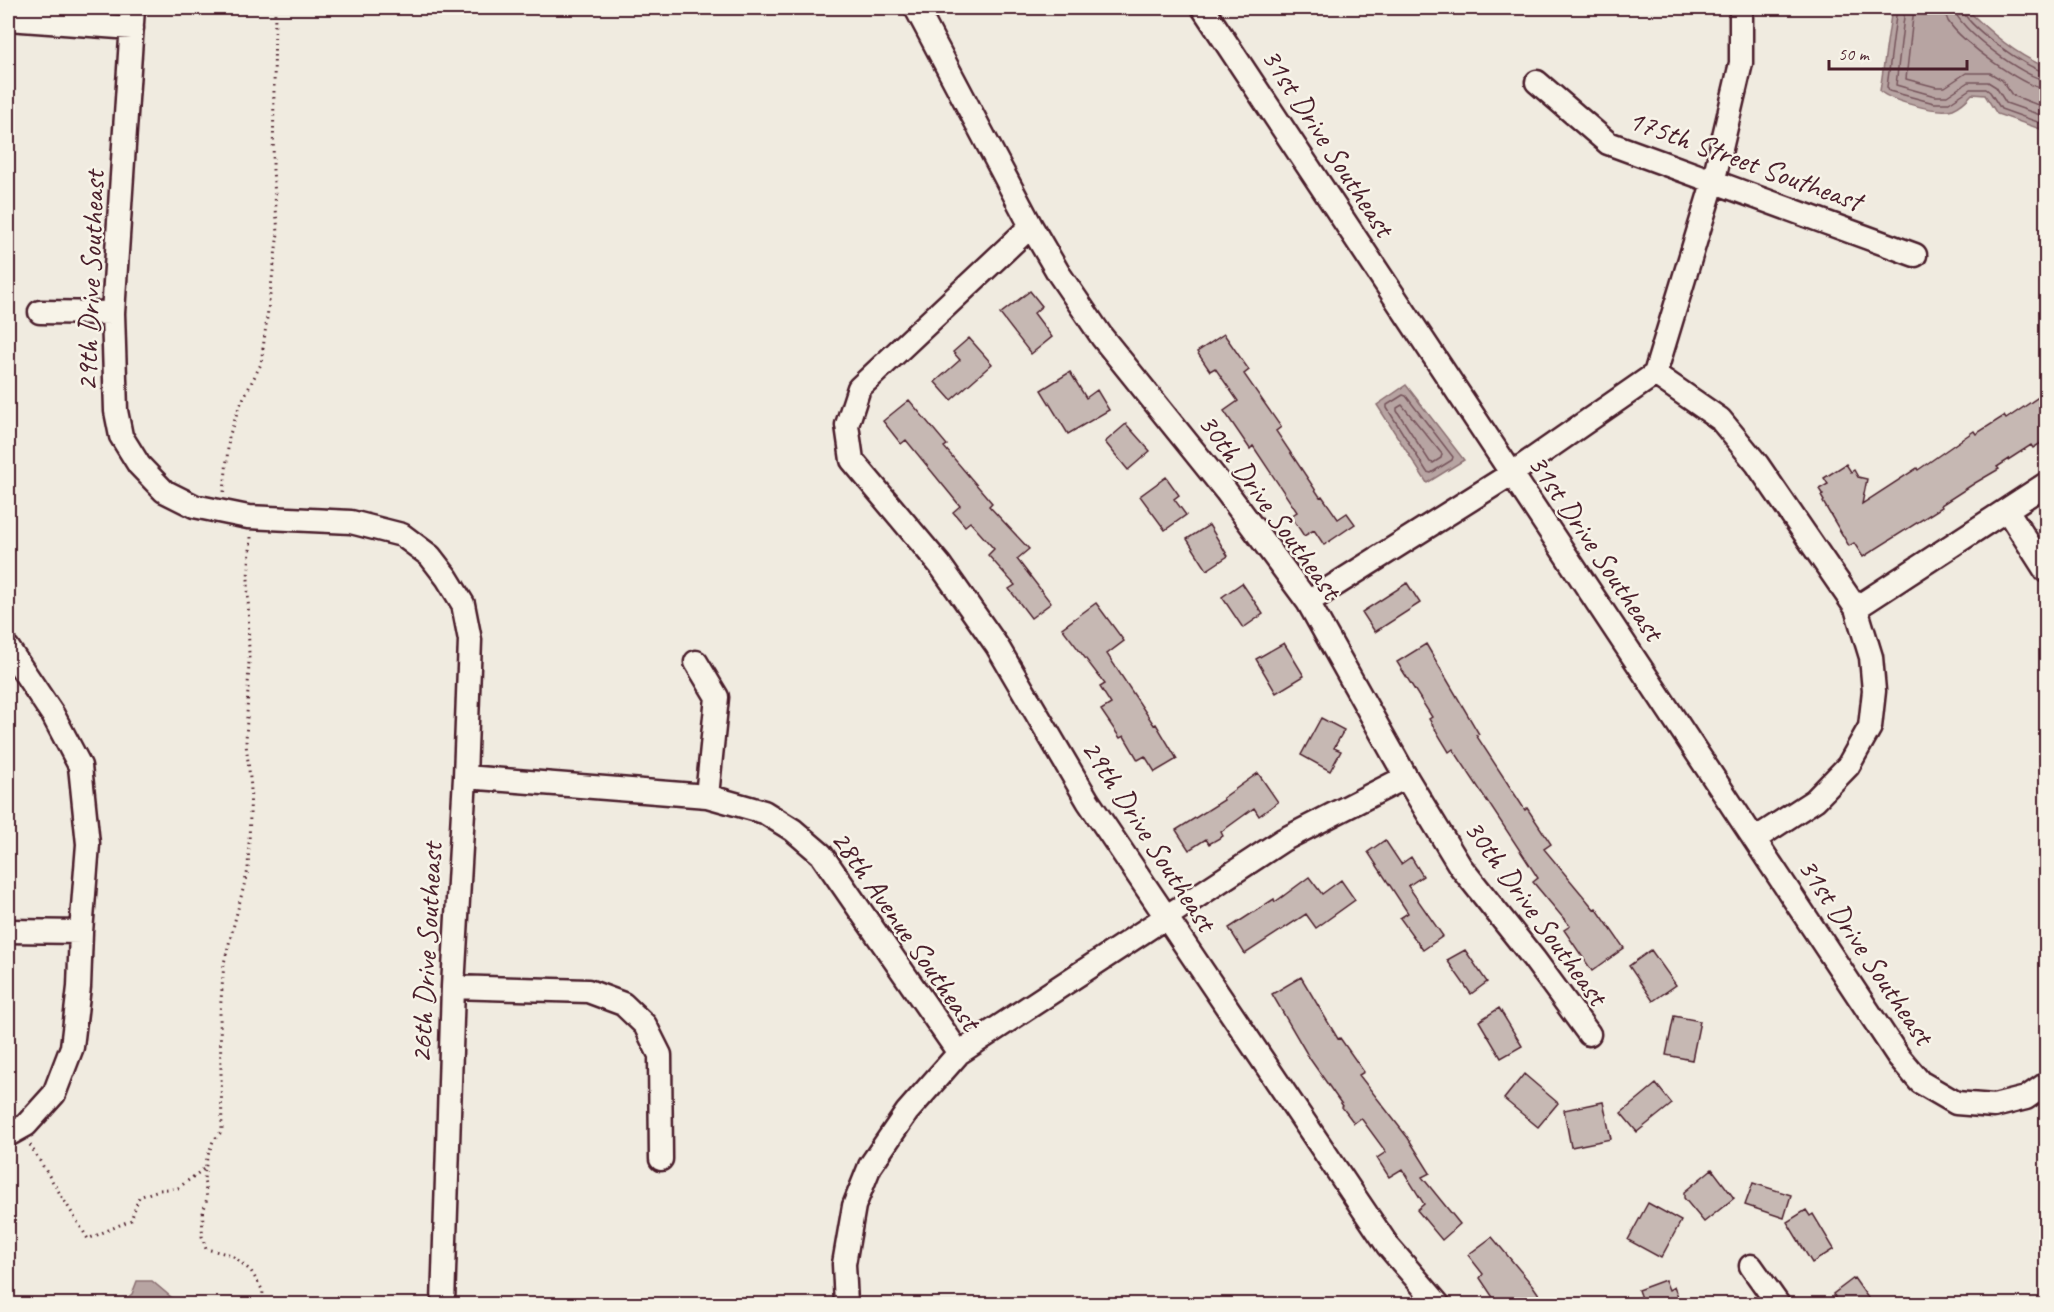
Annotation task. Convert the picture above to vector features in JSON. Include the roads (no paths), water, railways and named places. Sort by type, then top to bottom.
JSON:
[{"type":"street","name":"30th Drive Southeast","points":[[916,8],[1031,226],[1059,274],[1102,336],[1227,491],[1308,602],[1406,777],[1460,866],[1534,959],[1589,1034]]},
{"type":"street","points":[[1308,602],[1511,474],[1654,374],[1713,183],[1741,63],[1741,8]]},
{"type":"street","name":"31st Drive Southeast","points":[[1213,11],[1511,474],[1898,1056],[1920,1082],[1956,1103],[1994,1106],[2026,1098],[2046,1084]]},
{"type":"street","name":"29th Drive Southeast","points":[[132,18],[113,313],[116,411],[121,436],[139,465],[164,491],[194,506],[253,518],[351,522],[402,535],[430,556],[463,604]]},
{"type":"street","points":[[8,19],[132,18]]},
{"type":"street","name":"175th Street Southeast","points":[[1537,82],[1608,143],[1915,255]]},
{"type":"street","name":"29th Drive Southeast","points":[[1031,226],[859,388],[847,425],[852,460],[940,565],[997,646],[1088,801],[1166,918],[1388,1246],[1438,1305]]},
{"type":"street","points":[[40,312],[113,313]]},
{"type":"street","points":[[1654,374],[1720,419],[1757,464],[1856,608],[1871,657],[1874,691],[1870,727],[1848,766],[1815,800],[1755,839]]},
{"type":"street","points":[[1856,608],[2046,484]]},
{"type":"street","points":[[2007,510],[2046,571]]},
{"type":"street","name":"26th Drive Southeast","points":[[443,1305],[453,987],[470,640],[463,604]]},
{"type":"street","points":[[8,648],[53,715],[80,766],[88,844],[79,987],[72,1047],[54,1094],[26,1125],[14,1132]]},
{"type":"street","points":[[696,662],[717,697],[707,796]]},
{"type":"street","name":"28th Avenue Southeast","points":[[465,777],[707,796],[764,812],[793,830],[820,854],[959,1053],[907,1112],[870,1166],[854,1206],[844,1264],[846,1305]]},
{"type":"street","points":[[959,1053],[1283,840],[1406,777]]},
{"type":"street","points":[[8,931],[81,932]]},
{"type":"street","points":[[453,987],[588,991],[623,1005],[645,1025],[660,1054],[661,1159]]},
{"type":"street","points":[[1751,1266],[1778,1305]]},
{"type":"water","points":[[1892,8],[1966,8],[2003,42],[2046,67],[2046,131],[1997,114],[1985,95],[1972,94],[1953,109],[1937,110],[1894,99],[1880,91]]},
{"type":"water","points":[[1406,385],[1464,460],[1427,483],[1377,405]]},
{"type":"water","points":[[137,1281],[152,1281],[177,1302],[193,1304],[119,1304],[132,1294]]}]
